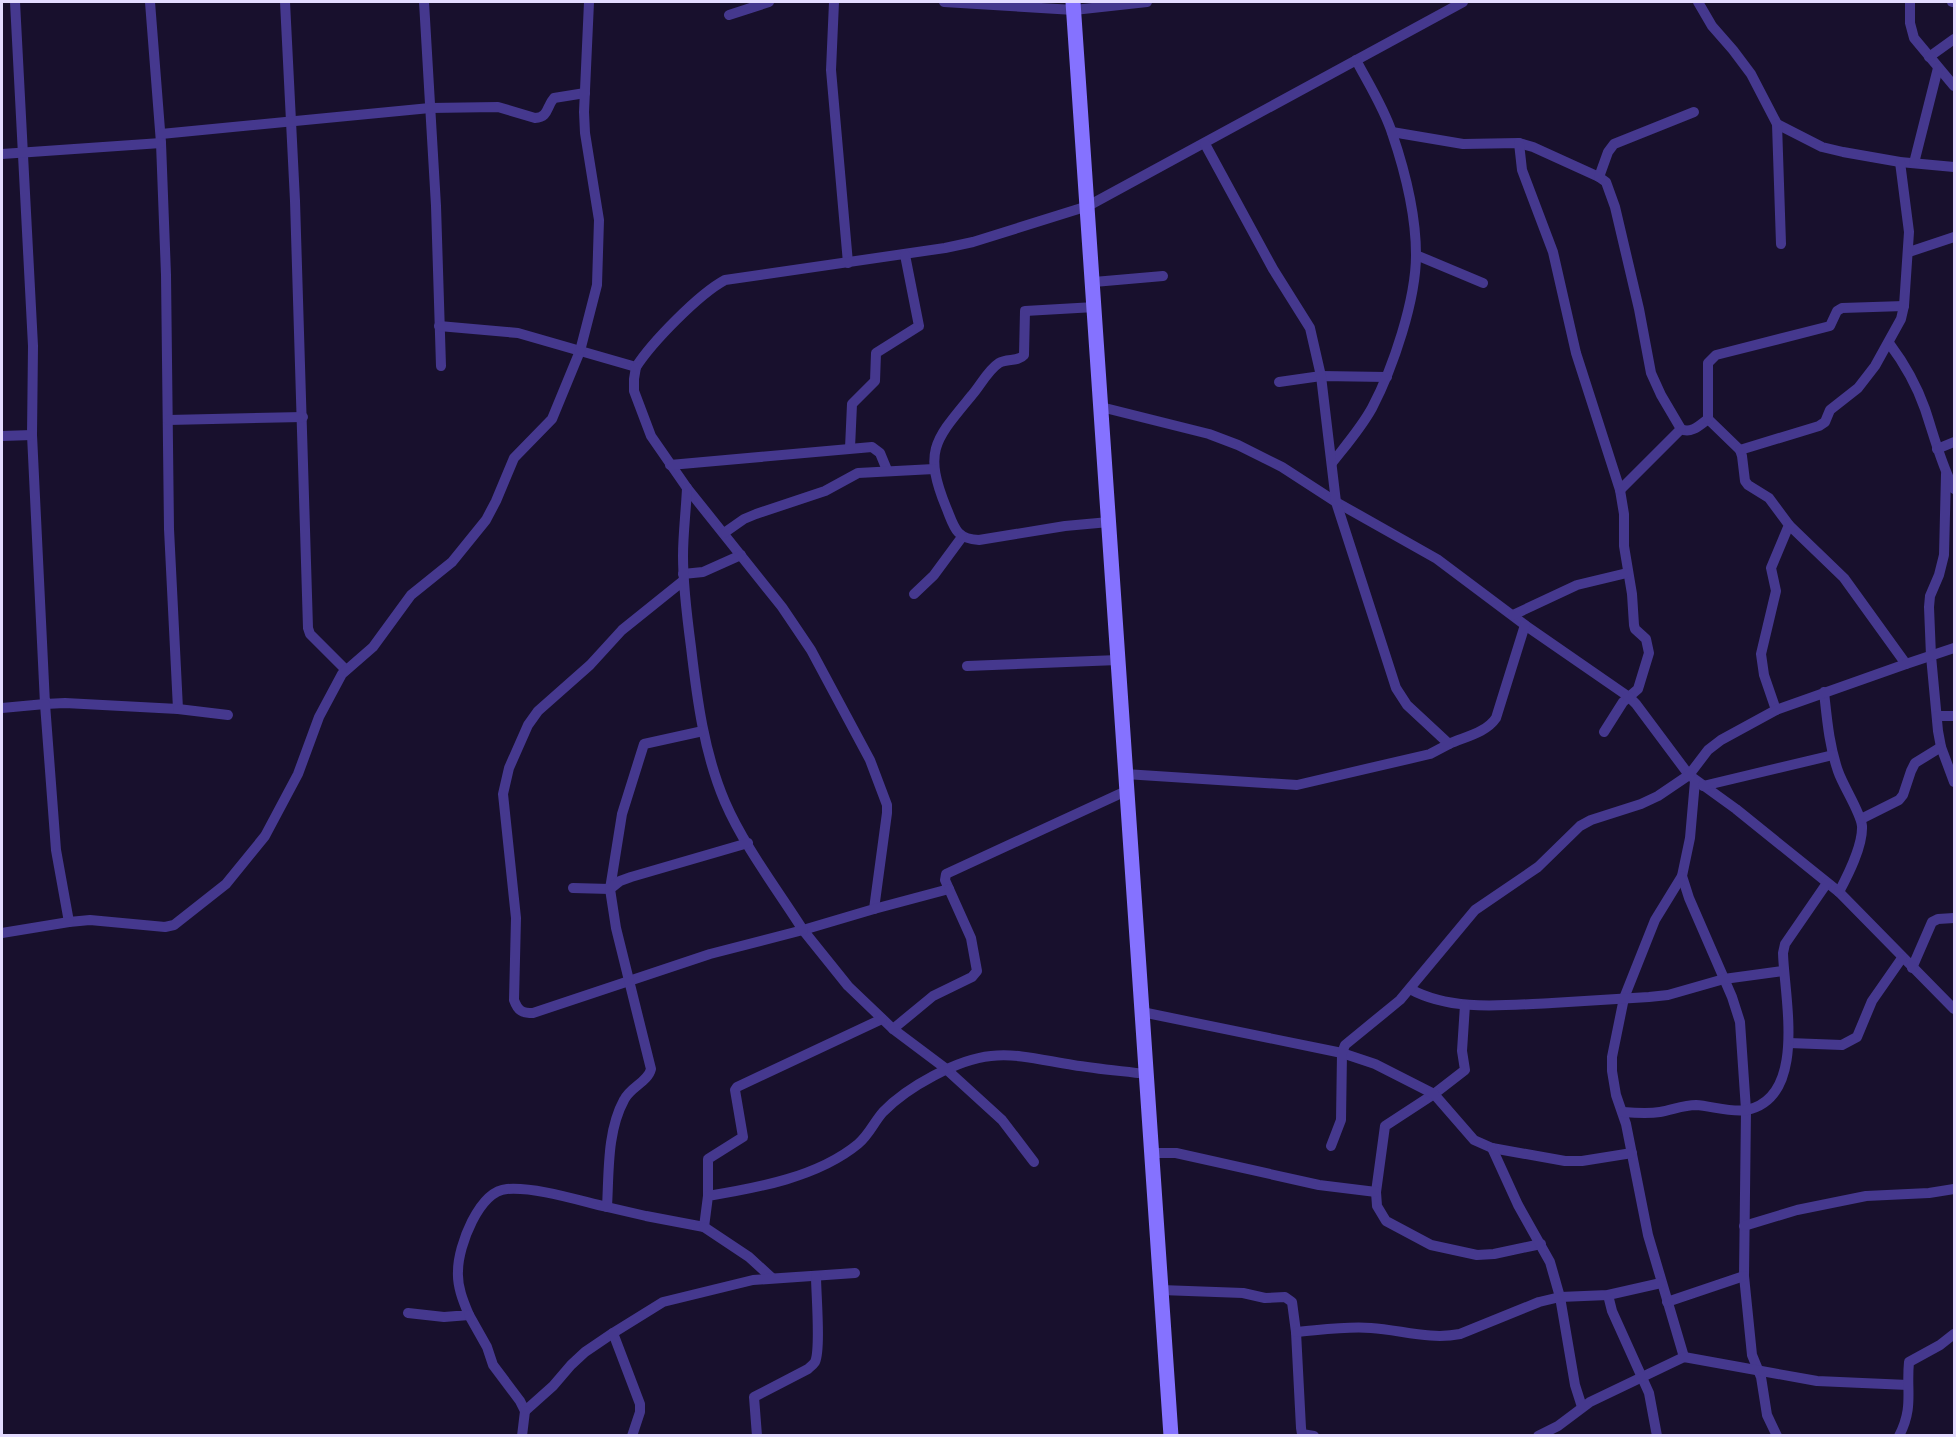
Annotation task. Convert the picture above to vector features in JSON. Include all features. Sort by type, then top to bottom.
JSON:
[{"type":"main road","points":[[1074,6],[1171,1436]]},
{"type":"street","points":[[15,2],[33,346],[32,435],[45,704],[56,850],[69,922]]},
{"type":"street","points":[[150,2],[161,139],[166,275],[169,529],[178,709]]},
{"type":"street","points":[[285,2],[303,417],[308,628],[310,634],[346,670]]},
{"type":"street","points":[[424,2],[436,206],[441,366]]},
{"type":"street","points":[[2,933],[90,920],[165,927],[174,925],[226,884],[265,836],[298,774],[319,717],[337,681],[346,670],[373,647],[411,595],[452,562],[486,520],[514,458],[552,419],[580,351],[597,285],[599,220],[585,133],[589,2]]},
{"type":"street","points":[[729,15],[769,2]]},
{"type":"street","points":[[834,2],[831,70],[848,263]]},
{"type":"street","points":[[944,2],[1074,6],[1148,2]]},
{"type":"street","points":[[874,909],[887,805],[858,736],[811,650],[782,607],[687,488],[651,436],[634,391],[636,367],[657,340],[702,296],[725,280],[905,255],[973,242],[1088,206],[1463,2]]},
{"type":"street","points":[[1698,2],[1712,26],[1750,74],[1777,124],[1781,243]]},
{"type":"street","points":[[1910,2],[1910,23],[1914,38],[1954,86]]},
{"type":"street","points":[[1929,57],[1954,39]]},
{"type":"street","points":[[1332,464],[1356,434],[1387,376],[1406,318],[1416,255],[1407,189],[1392,132],[1356,60]]},
{"type":"street","points":[[1914,163],[1938,68]]},
{"type":"street","points":[[2,154],[161,139],[430,108],[498,107],[535,118],[546,115],[554,98],[585,93]]},
{"type":"street","points":[[1599,177],[1614,144],[1694,112]]},
{"type":"street","points":[[1777,124],[1822,147],[1900,162],[1954,166]]},
{"type":"street","points":[[1392,132],[1463,144],[1519,143],[1533,147],[1606,182],[1615,207],[1639,309],[1651,373],[1681,429],[1691,431],[1708,419]]},
{"type":"street","points":[[1519,143],[1522,170],[1553,252],[1576,353],[1620,490],[1634,625],[1635,630],[1646,639],[1648,644],[1649,653],[1638,689],[1629,697],[1604,732]]},
{"type":"street","points":[[1205,144],[1273,269],[1310,328],[1321,376],[1336,502],[1396,688],[1407,705],[1449,744]]},
{"type":"street","points":[[1740,450],[1819,426],[1825,422],[1830,410],[1858,388],[1889,343],[1901,319],[1904,306],[1909,252],[1909,232],[1900,162]]},
{"type":"street","points":[[1909,252],[1954,237]]},
{"type":"street","points":[[849,447],[852,404],[875,381],[876,353],[919,326],[905,255]]},
{"type":"street","points":[[1416,255],[1483,282]]},
{"type":"street","points":[[1094,282],[1163,276]]},
{"type":"street","points":[[1904,306],[1842,308],[1830,326],[1716,355],[1710,358],[1707,371],[1708,419],[1740,450],[1745,481],[1769,498],[1789,525],[1844,578],[1906,664]]},
{"type":"street","points":[[1095,307],[1025,311],[1024,355],[1021,358],[997,364],[952,420],[938,441],[934,469],[956,531],[962,537],[979,540],[1065,526],[1109,522]]},
{"type":"street","points":[[439,326],[518,333],[636,367]]},
{"type":"street","points":[[1889,343],[1902,361],[1920,398],[1946,474],[1954,489]]},
{"type":"street","points":[[1279,382],[1321,376],[1387,376]]},
{"type":"street","points":[[1101,407],[1200,431],[1238,445],[1282,467],[1336,502],[1437,559],[1629,697],[1696,781],[1736,809],[1839,892],[1954,1009]]},
{"type":"street","points":[[168,420],[303,417]]},
{"type":"street","points":[[1620,490],[1681,429]]},
{"type":"street","points":[[2,436],[32,435]]},
{"type":"street","points":[[1937,449],[1954,442]]},
{"type":"street","points":[[670,465],[849,447],[872,447],[880,453],[887,470]]},
{"type":"street","points":[[724,533],[744,519],[825,491],[858,472],[934,469]]},
{"type":"street","points":[[1946,474],[1944,555],[1930,596],[1929,607],[1930,656],[1941,747],[1954,782]]},
{"type":"street","points":[[687,488],[683,578],[695,684],[703,731],[725,803],[803,930],[848,986],[893,1029],[945,1068],[1002,1120],[1034,1162]]},
{"type":"street","points":[[1776,710],[1764,675],[1761,654],[1776,591],[1771,568],[1789,525]]},
{"type":"street","points":[[914,594],[934,575],[962,537]]},
{"type":"street","points":[[741,555],[683,578],[622,630],[582,673],[538,711],[528,725],[509,768],[503,794],[516,918],[514,1000],[517,1008],[523,1013],[533,1013],[710,954],[949,889]]},
{"type":"street","points":[[1513,615],[1569,588],[1627,573]]},
{"type":"street","points":[[1125,774],[1297,785],[1430,754],[1486,728],[1496,718],[1525,624]]},
{"type":"street","points":[[1684,1357],[1660,1283],[1648,1235],[1623,1112],[1614,1087],[1612,1057],[1624,998],[1655,920],[1682,876],[1690,838],[1696,781],[1708,750],[1721,740],[1776,710],[1954,648]]},
{"type":"street","points":[[967,666],[1118,660]]},
{"type":"street","points":[[1824,692],[1833,755],[1846,792],[1861,819],[1862,830],[1850,872],[1839,892]]},
{"type":"street","points":[[2,708],[66,703],[178,709],[228,715]]},
{"type":"street","points":[[1936,716],[1954,716]]},
{"type":"street","points":[[607,1207],[611,1147],[616,1121],[624,1099],[630,1091],[650,1075],[651,1069],[616,928],[610,889],[622,814],[642,746],[648,742],[703,731]]},
{"type":"street","points":[[1861,819],[1899,800],[1915,763],[1941,747]]},
{"type":"street","points":[[1331,1146],[1341,1120],[1342,1053],[1350,1041],[1400,1000],[1475,910],[1538,867],[1580,826],[1591,820],[1641,804],[1676,785],[1833,755]]},
{"type":"street","points":[[893,1029],[933,996],[972,977],[977,971],[968,930],[949,889],[946,874],[1126,791]]},
{"type":"street","points":[[573,888],[610,889],[620,881],[631,877],[748,843]]},
{"type":"street","points":[[1682,876],[1740,1022],[1746,1110],[1744,1276],[1752,1355],[1759,1370],[1767,1415],[1777,1436]]},
{"type":"street","points":[[1623,1112],[1648,1113],[1697,1105],[1746,1110],[1767,1099],[1784,1075],[1789,1043],[1783,970],[1785,944],[1827,883]]},
{"type":"street","points":[[1912,968],[1932,922],[1938,919],[1954,918]]},
{"type":"street","points":[[1789,1043],[1842,1045],[1857,1037],[1872,1001],[1902,958]]},
{"type":"street","points":[[1410,989],[1424,996],[1465,1005],[1530,1004],[1668,994],[1724,979],[1783,970]]},
{"type":"street","points":[[1465,1005],[1462,1051],[1465,1070],[1434,1094],[1385,1126],[1376,1192],[1377,1206],[1386,1221],[1431,1245],[1477,1255],[1494,1254],[1540,1244]]},
{"type":"street","points":[[1142,1012],[1342,1053],[1386,1068],[1434,1094],[1474,1140],[1492,1148],[1565,1161],[1582,1161],[1632,1153]]},
{"type":"street","points":[[704,1227],[708,1196],[708,1159],[743,1137],[735,1090],[737,1087],[882,1019]]},
{"type":"street","points":[[708,1196],[771,1185],[828,1162],[857,1145],[883,1112],[897,1100],[945,1068],[990,1056],[1015,1055],[1146,1074]]},
{"type":"street","points":[[1492,1148],[1511,1191],[1550,1262],[1560,1297],[1573,1378],[1582,1407]]},
{"type":"street","points":[[1151,1153],[1176,1153],[1319,1185],[1376,1192]]},
{"type":"street","points":[[522,1436],[525,1411],[493,1365],[459,1288],[458,1271],[461,1248],[479,1210],[496,1192],[507,1189],[548,1193],[704,1227],[749,1257],[772,1278]]},
{"type":"street","points":[[1744,1226],[1797,1210],[1866,1196],[1954,1192]]},
{"type":"street","points":[[525,1411],[553,1386],[571,1365],[613,1333],[663,1302],[727,1286],[772,1278],[855,1273]]},
{"type":"street","points":[[757,1436],[754,1397],[808,1369],[816,1359],[818,1332],[816,1276]]},
{"type":"street","points":[[1667,1302],[1744,1276]]},
{"type":"street","points":[[1296,1332],[1361,1327],[1431,1337],[1449,1336],[1460,1334],[1539,1302],[1560,1297],[1608,1295],[1660,1283]]},
{"type":"street","points":[[1161,1290],[1243,1293],[1265,1298],[1285,1297],[1292,1302],[1302,1434],[1314,1436]]},
{"type":"street","points":[[1608,1295],[1612,1311],[1649,1393],[1657,1436]]},
{"type":"street","points":[[408,1312],[444,1317],[469,1315]]},
{"type":"street","points":[[613,1333],[640,1404],[640,1412],[632,1436]]},
{"type":"street","points":[[1899,1436],[1907,1420],[1910,1360],[1940,1345],[1954,1334]]},
{"type":"street","points":[[1538,1436],[1558,1426],[1582,1407],[1684,1357],[1817,1382],[1908,1386]]}]
